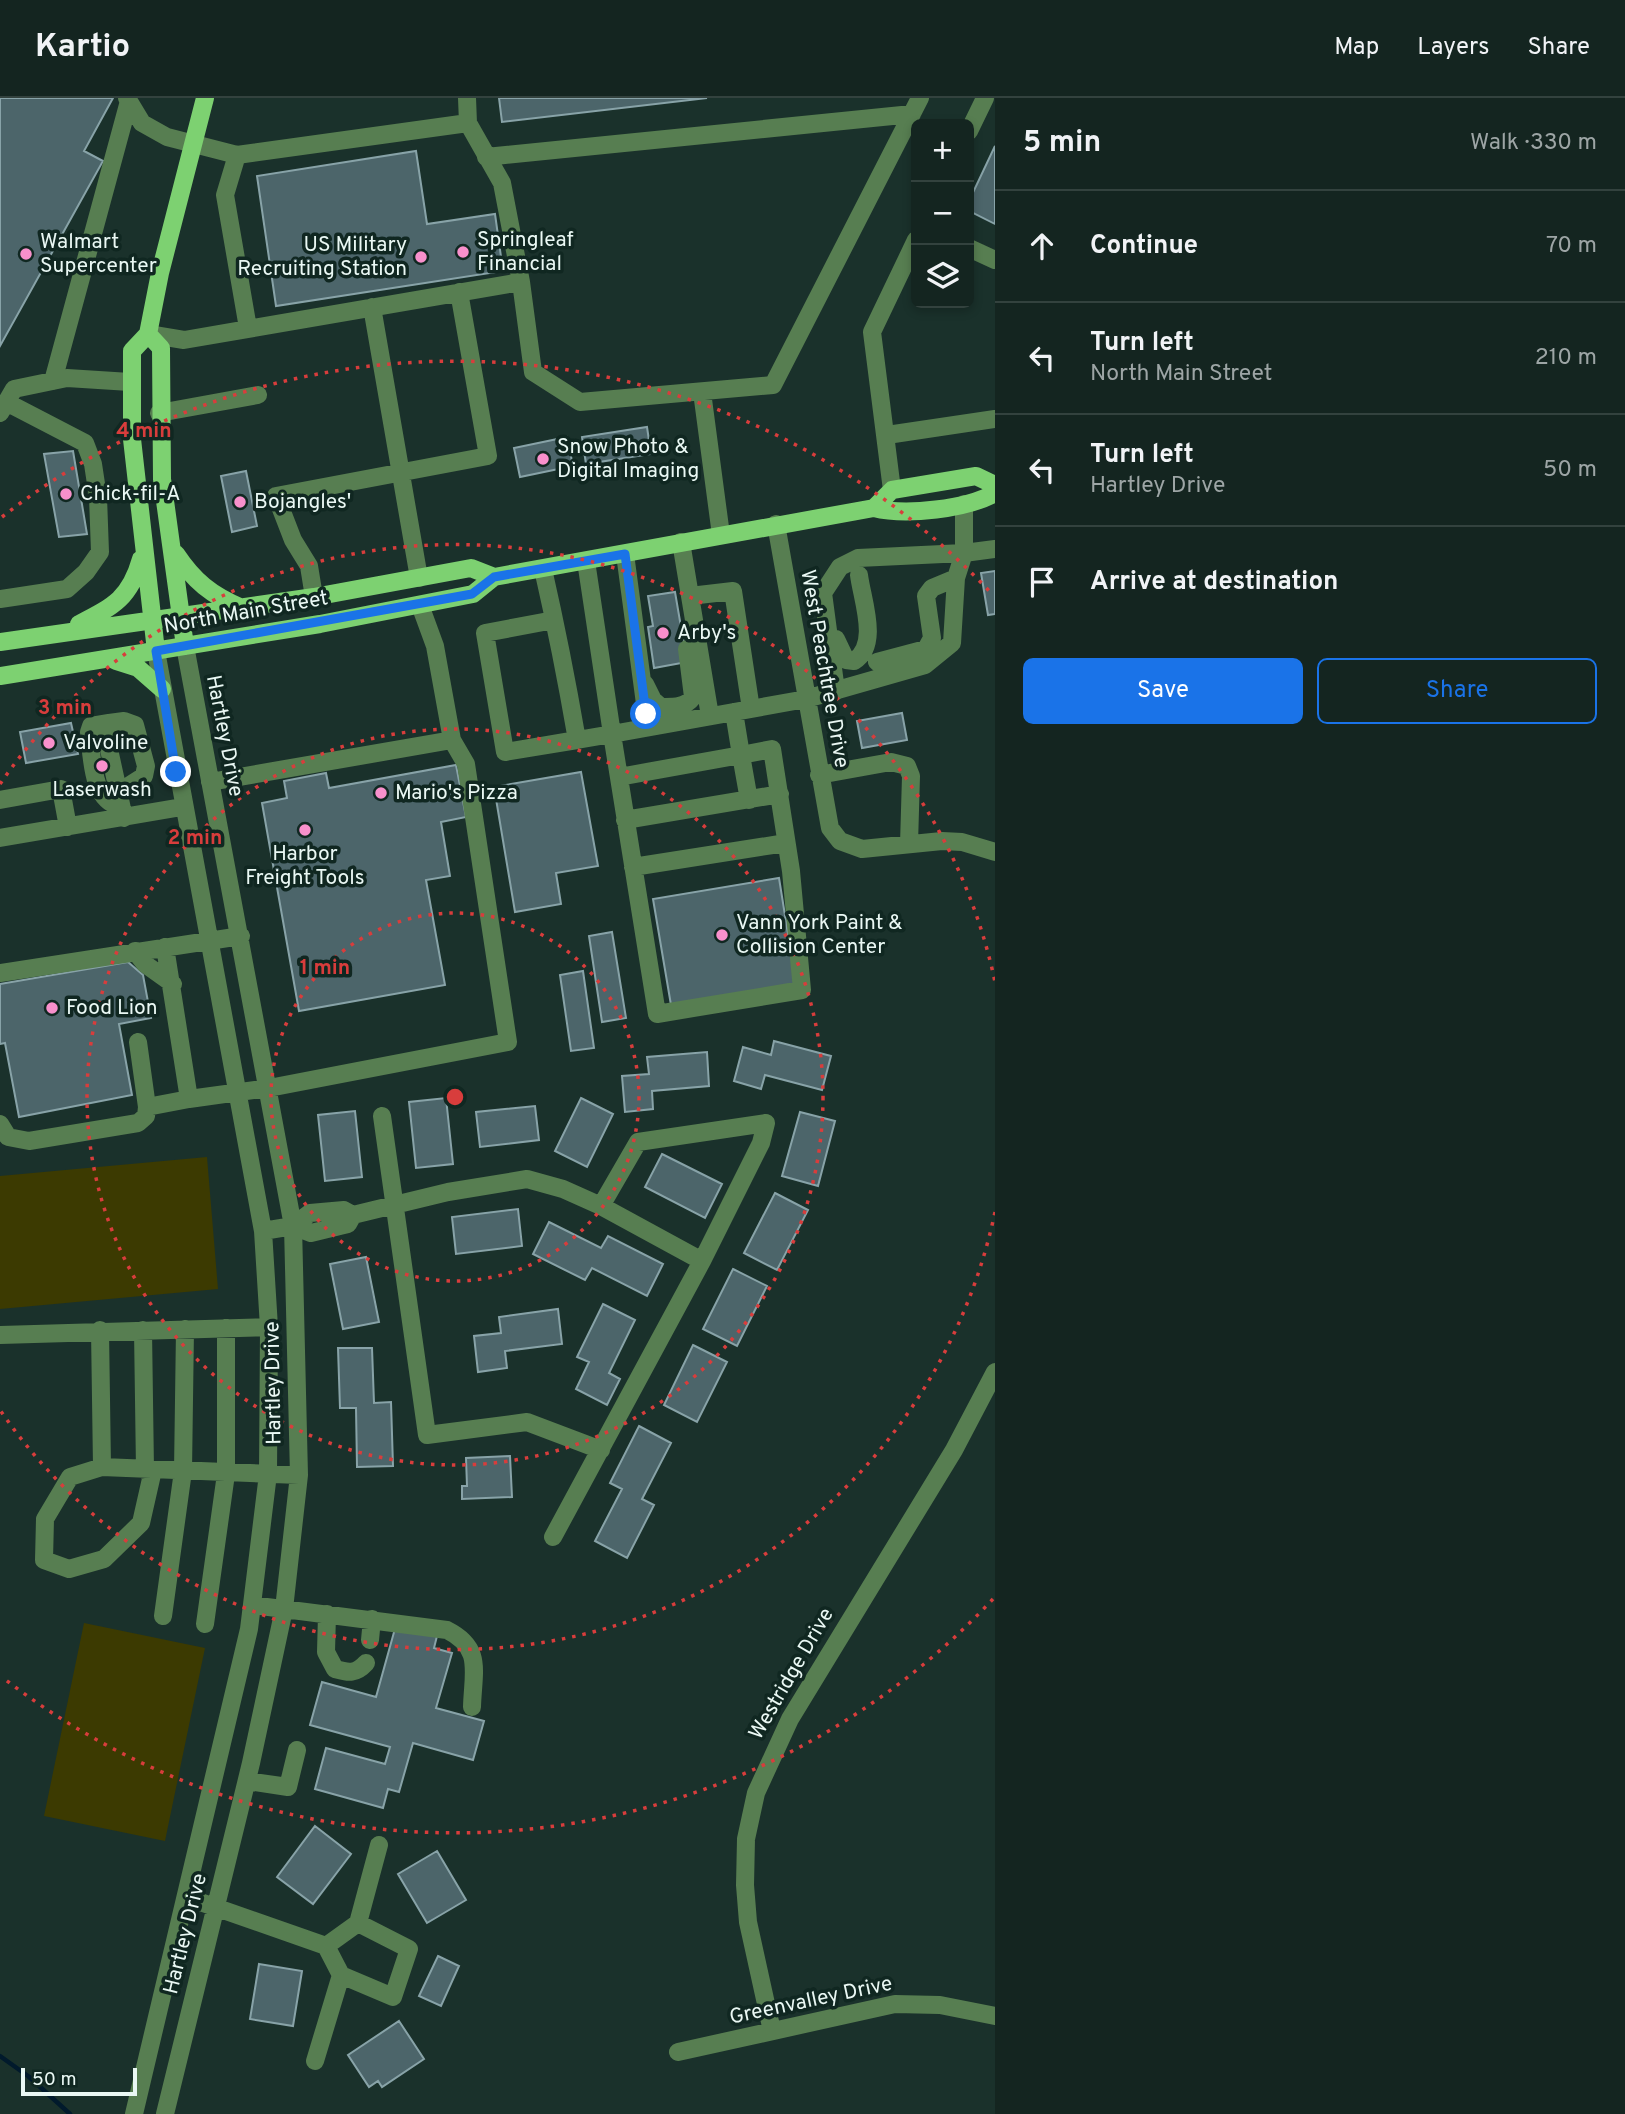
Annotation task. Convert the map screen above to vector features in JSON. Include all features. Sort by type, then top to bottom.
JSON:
[{"type":"main road","points":[[156,651],[132,439],[132,351],[148,334],[191,143],[205,98]]},
{"type":"main road","points":[[148,334],[161,348],[159,413],[162,479],[185,646]]},
{"type":"main road","points":[[964,504],[965,491],[976,476]]},
{"type":"main road","points":[[874,508],[892,490],[976,476],[995,485]]},
{"type":"main road","points":[[892,490],[897,502],[894,513]]},
{"type":"main road","name":"North Main Street","points":[[0,676],[420,605],[472,594],[494,577],[776,524],[874,508],[894,513],[980,502],[995,492]]},
{"type":"main road","points":[[173,549],[194,580],[222,600],[242,608]]},
{"type":"main road","points":[[64,632],[120,601],[135,581],[144,551]]},
{"type":"main road","name":"North Main Street","points":[[0,642],[151,618],[314,597],[471,568],[494,577]]},
{"type":"main road","points":[[420,605],[425,577]]},
{"type":"main road","points":[[109,659],[138,667],[162,689]]},
{"type":"street","points":[[467,98],[468,123],[502,183],[521,282],[533,372],[580,402],[773,385],[916,106]]},
{"type":"street","points":[[974,121],[985,98]]},
{"type":"street","points":[[128,100],[142,123],[167,137],[237,155],[468,123]]},
{"type":"street","points":[[53,381],[128,100]]},
{"type":"street","points":[[486,157],[916,106]]},
{"type":"street","points":[[237,155],[225,195],[248,328]]},
{"type":"street","points":[[892,490],[872,332],[914,245]]},
{"type":"street","points":[[974,250],[995,260]]},
{"type":"street","points":[[148,334],[184,340],[521,282]]},
{"type":"street","points":[[314,597],[309,566],[293,541],[276,496],[488,456],[459,292]]},
{"type":"street","points":[[372,307],[401,474],[425,577]]},
{"type":"street","points":[[5,396],[66,378],[130,382]]},
{"type":"street","points":[[702,392],[721,535]]},
{"type":"street","points":[[159,413],[258,395]]},
{"type":"street","points":[[0,599],[67,589],[86,572],[100,552],[98,496],[93,464],[85,443],[5,396]]},
{"type":"street","points":[[887,435],[995,419]]},
{"type":"street","points":[[877,670],[925,665],[952,643],[956,578],[964,553],[964,504]]},
{"type":"street","name":"West Peachtree Drive","points":[[776,524],[827,821],[840,841],[854,848],[909,845]]},
{"type":"street","points":[[681,542],[709,711]]},
{"type":"street","points":[[836,691],[823,593],[840,567],[858,558],[995,549]]},
{"type":"street","points":[[625,554],[647,720]]},
{"type":"street","points":[[586,561],[625,820],[657,1014],[802,990],[780,794],[772,748],[619,777]]},
{"type":"street","points":[[840,567],[859,575],[870,597],[877,670]]},
{"type":"street","points":[[543,569],[576,740]]},
{"type":"street","points":[[823,593],[831,603],[841,654],[846,660],[855,661],[863,656],[867,643],[859,575]]},
{"type":"street","points":[[554,620],[485,633],[505,752],[612,734],[647,720],[709,711],[742,711],[836,691],[926,649],[932,638],[926,596],[932,588],[956,578]]},
{"type":"street","points":[[691,602],[733,591],[742,711],[741,755],[749,800]]},
{"type":"street","points":[[642,678],[653,700],[661,707],[682,706],[693,697],[684,628],[691,602]]},
{"type":"street","points":[[147,1107],[269,1088],[509,1042],[466,764],[452,740],[435,646],[420,605]]},
{"type":"street","name":"Hartley Drive","points":[[166,2110],[247,1781],[284,1609],[299,1475],[293,1226],[185,646]]},
{"type":"street","name":"Hartley Drive","points":[[134,2114],[253,1605],[268,1474],[269,1327],[263,1231],[182,807],[156,651]]},
{"type":"street","points":[[0,838],[68,827],[121,805],[144,776],[146,766],[135,725],[124,721],[91,726],[89,732],[96,781],[107,799],[121,805],[182,807]]},
{"type":"street","points":[[210,782],[452,740]]},
{"type":"street","points":[[819,775],[891,762],[907,766],[911,776],[909,845],[961,842],[995,852]]},
{"type":"street","points":[[0,800],[61,789],[68,827]]},
{"type":"street","points":[[625,820],[780,794]]},
{"type":"street","points":[[633,867],[786,844]]},
{"type":"street","points":[[0,973],[241,936]]},
{"type":"street","points":[[165,947],[173,984],[189,1099]]},
{"type":"street","points":[[135,951],[145,964],[173,984]]},
{"type":"street","points":[[0,1126],[13,1140],[29,1141],[138,1123],[146,1116],[147,1107],[138,1042]]},
{"type":"street","points":[[382,1116],[428,1435],[527,1422],[601,1450]]},
{"type":"street","points":[[553,1537],[702,1261],[761,1143],[766,1123],[638,1142],[601,1206]]},
{"type":"street","points":[[263,1231],[293,1226],[311,1233],[348,1224],[352,1215],[396,1204],[448,1192],[527,1180],[563,1189],[601,1206],[702,1261]]},
{"type":"street","points":[[0,1335],[269,1327]]},
{"type":"street","points":[[205,1624],[226,1474],[226,1328]]},
{"type":"street","points":[[163,1616],[183,1472],[185,1329]]},
{"type":"street","points":[[100,1330],[102,1467]]},
{"type":"street","points":[[143,1330],[149,1470],[141,1523],[104,1559],[69,1569],[44,1560],[45,1519],[71,1477],[102,1467],[149,1470],[183,1472],[226,1474],[299,1475]]},
{"type":"street","name":"Westridge Drive","points":[[772,2031],[748,1922],[745,1885],[746,1839],[756,1793],[790,1719],[954,1450],[995,1372]]},
{"type":"street","points":[[253,1605],[446,1630],[464,1639],[473,1652],[472,1707]]},
{"type":"street","points":[[327,1614],[326,1652],[335,1670],[348,1673],[360,1670],[366,1663]]},
{"type":"street","points":[[370,1640],[372,1619]]},
{"type":"street","points":[[247,1781],[288,1787],[297,1749]]},
{"type":"street","points":[[326,1946],[358,1923],[379,1845]]},
{"type":"street","points":[[186,1897],[326,1946],[341,1975],[393,1997],[409,1949],[358,1923]]},
{"type":"street","points":[[316,2061],[341,1975]]},
{"type":"street","name":"Greenvalley Drive","points":[[678,2052],[895,2004],[940,2005],[995,2016]]},
{"type":"shaded area","points":[[207,1157],[218,1289],[0,1309],[0,1176]]},
{"type":"shaded area","points":[[84,1623],[205,1648],[165,1841],[44,1816]]},
{"type":"building","name":"Walmart Supercenter","points":[[0,98],[113,98],[84,151],[103,161],[0,346]]},
{"type":"building","points":[[499,98],[707,98],[502,122]]},
{"type":"building","points":[[995,146],[995,224],[974,214],[974,190]]},
{"type":"building","points":[[416,151],[427,224],[495,214],[503,271],[276,306],[257,176]]},
{"type":"building","points":[[647,427],[651,454],[586,464],[582,437]]},
{"type":"building","points":[[567,437],[573,466],[520,477],[514,448]]},
{"type":"building","name":"Chick-fil-A","points":[[73,451],[87,534],[59,537],[44,454]]},
{"type":"building","points":[[246,471],[257,526],[232,532],[221,476]]},
{"type":"building","points":[[995,571],[995,614],[988,615],[981,573]]},
{"type":"building","points":[[675,592],[687,662],[654,668],[648,627],[653,626],[648,596]]},
{"type":"building","points":[[902,713],[907,740],[862,748],[857,721]]},
{"type":"building","name":"Valvoline","points":[[71,723],[78,754],[26,763],[20,732]]},
{"type":"building","points":[[456,765],[466,817],[441,822],[450,876],[426,880],[445,985],[299,1011],[262,803],[287,798],[284,781],[326,773],[329,788]]},
{"type":"building","points":[[581,772],[598,866],[556,873],[561,904],[515,912],[494,787]]},
{"type":"building","points":[[779,878],[796,984],[671,1005],[653,899]]},
{"type":"building","points":[[612,932],[626,1018],[602,1022],[589,936]]},
{"type":"building","points":[[128,962],[143,975],[151,1018],[119,1024],[132,1095],[19,1117],[5,1043],[0,1044],[0,984]]},
{"type":"building","points":[[583,971],[594,1048],[571,1051],[560,975]]},
{"type":"building","points":[[774,1041],[831,1056],[822,1090],[765,1075],[761,1089],[734,1081],[743,1047],[771,1055]]},
{"type":"building","points":[[707,1052],[709,1086],[652,1091],[653,1109],[625,1112],[622,1076],[649,1074],[647,1057]]},
{"type":"building","points":[[446,1098],[453,1164],[416,1168],[409,1102]]},
{"type":"building","points":[[581,1098],[613,1114],[587,1167],[555,1151]]},
{"type":"building","points":[[535,1106],[539,1140],[480,1147],[476,1112]]},
{"type":"building","points":[[355,1111],[362,1177],[325,1181],[318,1115]]},
{"type":"building","points":[[800,1112],[835,1121],[818,1186],[782,1176]]},
{"type":"building","points":[[662,1154],[722,1184],[705,1218],[645,1187]]},
{"type":"building","points":[[775,1193],[808,1210],[777,1270],[744,1253]]},
{"type":"building","points":[[518,1209],[522,1246],[456,1254],[452,1217]]},
{"type":"building","points":[[549,1222],[601,1248],[608,1236],[663,1264],[647,1296],[592,1268],[585,1280],[533,1254]]},
{"type":"building","points":[[366,1257],[379,1322],[343,1329],[330,1264]]},
{"type":"building","points":[[733,1269],[767,1286],[737,1346],[703,1329]]},
{"type":"building","points":[[603,1304],[635,1320],[609,1373],[620,1379],[607,1405],[576,1389],[589,1362],[577,1357]]},
{"type":"building","points":[[558,1309],[562,1344],[505,1351],[507,1368],[478,1372],[474,1336],[501,1333],[499,1317]]},
{"type":"building","points":[[693,1345],[727,1362],[697,1422],[664,1405]]},
{"type":"building","points":[[338,1348],[372,1348],[374,1403],[391,1402],[393,1466],[357,1467],[356,1408],[340,1408]]},
{"type":"building","points":[[639,1426],[671,1443],[642,1499],[654,1505],[627,1558],[595,1541],[622,1489],[610,1483]]},
{"type":"building","points":[[510,1456],[512,1497],[462,1499],[462,1486],[467,1486],[466,1458]]},
{"type":"building","points":[[396,1625],[437,1636],[434,1648],[452,1653],[436,1708],[484,1721],[473,1760],[413,1743],[399,1792],[388,1789],[383,1808],[315,1789],[326,1748],[385,1764],[390,1747],[310,1725],[322,1682],[376,1697]]},
{"type":"building","points":[[315,1826],[351,1854],[313,1904],[277,1877]]},
{"type":"building","points":[[437,1851],[466,1900],[427,1923],[398,1874]]},
{"type":"building","points":[[438,1956],[459,1966],[441,2006],[419,1996]]},
{"type":"building","points":[[259,1964],[302,1971],[293,2026],[250,2019]]},
{"type":"building","points":[[399,2021],[424,2059],[382,2087],[378,2081],[369,2087],[348,2055]]},
{"type":"waterway","points":[[0,2056],[28,2076],[70,2114]]},
{"type":"place","name":"Springleaf Financial","points":[[463,252]]},
{"type":"place","name":"Walmart Supercenter","points":[[26,254]]},
{"type":"place","name":"US Military Recruiting Station","points":[[421,257]]},
{"type":"place","name":"Snow Photo & Digital Imaging","points":[[543,459]]},
{"type":"place","name":"Chick-fil-A","points":[[66,494]]},
{"type":"place","name":"Bojangles'","points":[[240,502]]},
{"type":"place","name":"Arby's","points":[[663,633]]},
{"type":"place","name":"Valvoline","points":[[49,743]]},
{"type":"place","name":"Laserwash","points":[[102,766]]},
{"type":"place","name":"Mario's Pizza","points":[[381,793]]},
{"type":"place","name":"Harbor Freight Tools","points":[[305,830]]},
{"type":"place","name":"Vann York Paint & Collision Center","points":[[722,935]]},
{"type":"place","name":"Food Lion","points":[[52,1008]]},
{"type":"route","points":[[176,772],[156,651],[320,624],[472,594],[494,577],[625,554],[646,714]]}]
